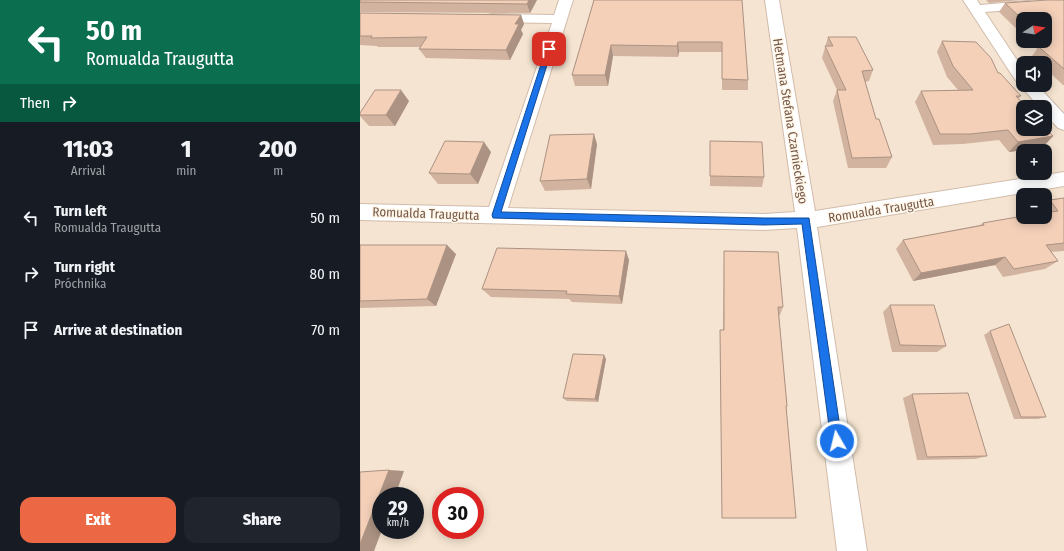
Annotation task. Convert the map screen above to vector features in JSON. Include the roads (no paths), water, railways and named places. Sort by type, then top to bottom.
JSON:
[{"type":"street","points":[[496,215],[566,0]]},
{"type":"street","name":"Hetmana Stefana Czarnieckiego","points":[[772,0],[806,220],[852,551]]},
{"type":"street","points":[[973,5],[1064,2]]},
{"type":"street","points":[[973,5],[1016,70]]},
{"type":"street","points":[[479,18],[559,19]]},
{"type":"street","points":[[1034,92],[1064,124]]},
{"type":"street","name":"Romualda Traugutta","points":[[360,212],[764,222],[806,220],[840,216],[1064,179]]}]
